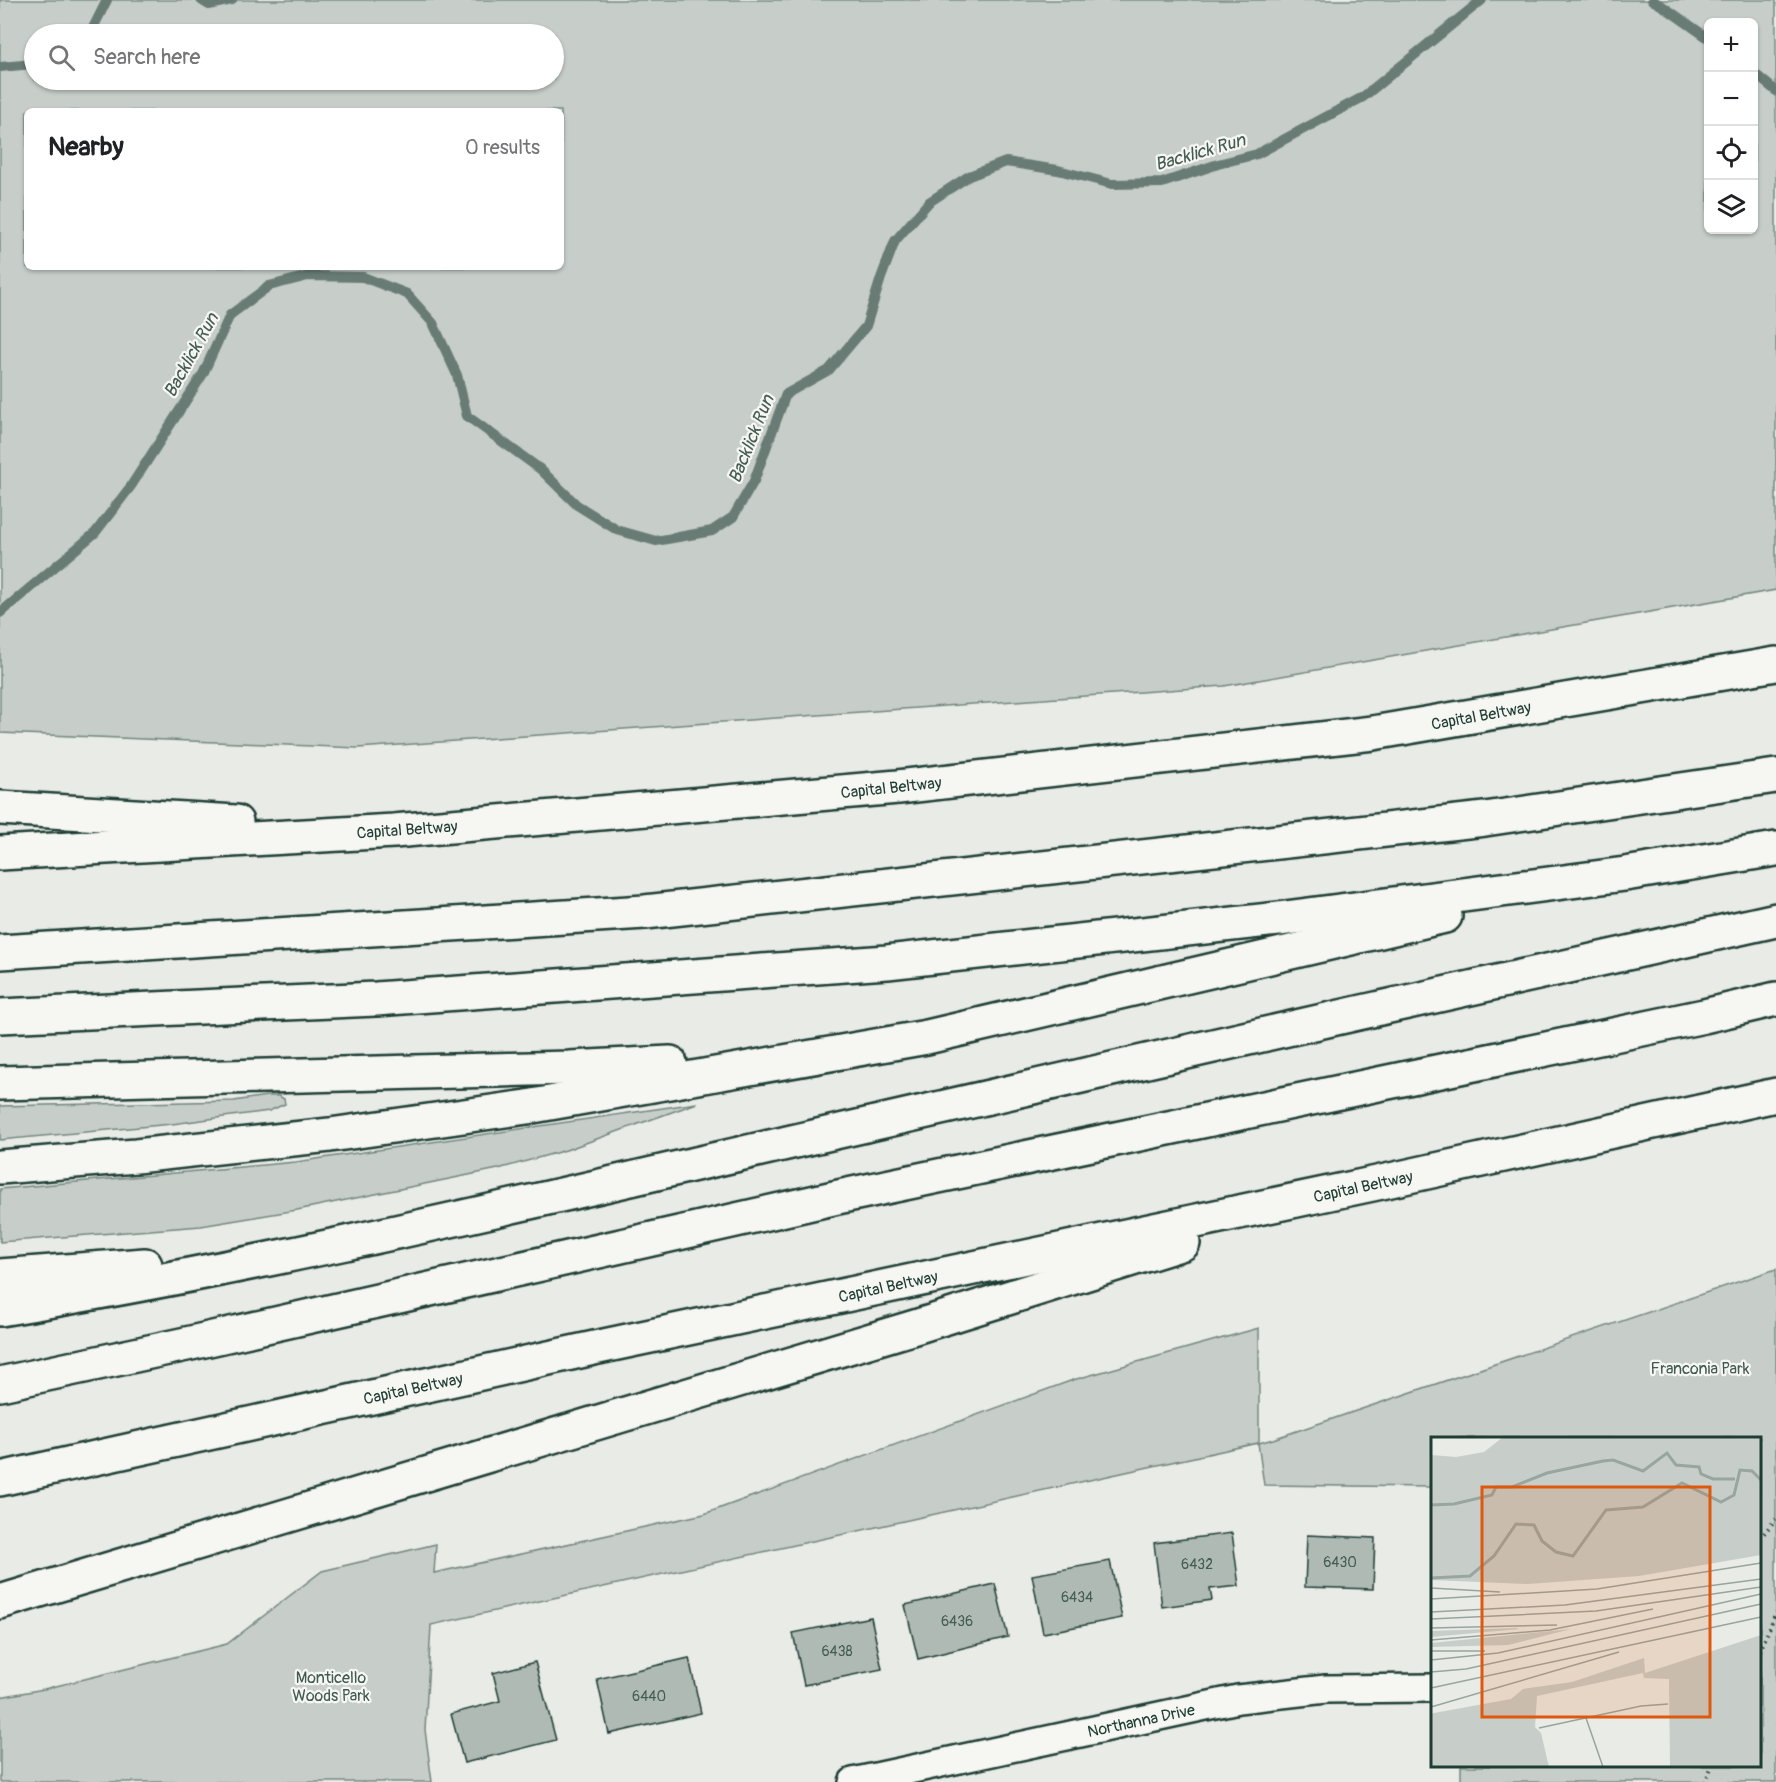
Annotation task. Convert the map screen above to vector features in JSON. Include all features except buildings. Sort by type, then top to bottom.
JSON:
[{"type":"highway","name":"Capital Beltway","points":[[0,853],[394,831],[898,788],[1373,733],[1776,664]]},
{"type":"highway","points":[[0,952],[645,912],[1485,819],[1776,776]]},
{"type":"highway","points":[[0,808],[394,831]]},
{"type":"highway","points":[[0,1016],[376,999],[887,962],[1279,919],[1625,873],[1776,849]]},
{"type":"highway","points":[[0,1167],[136,1156],[330,1135],[526,1107],[927,1036],[1625,873]]},
{"type":"highway","points":[[0,1310],[124,1289],[469,1216],[1520,976],[1776,920]]},
{"type":"highway","points":[[0,1383],[191,1343],[838,1197],[1776,999]]},
{"type":"highway","points":[[0,1083],[569,1068],[813,1056]]},
{"type":"highway","name":"Capital Beltway","points":[[0,1479],[606,1346],[1377,1183],[1776,1095]]},
{"type":"highway","points":[[0,1602],[870,1341],[1377,1183]]},
{"type":"highway","points":[[0,1276],[88,1271],[237,1254],[469,1216]]},
{"type":"street","name":"Northanna Drive","points":[[853,1782],[1238,1699],[1326,1689],[1431,1688]]},
{"type":"path","points":[[1761,1537],[1776,1519]]},
{"type":"path","points":[[1761,1650],[1776,1612]]},
{"type":"path","points":[[1705,1782],[1712,1767]]},
{"type":"green space","points":[[0,0],[1776,0],[1776,590],[1224,686],[358,748],[0,733]]},
{"type":"green space","points":[[279,1096],[284,1099],[285,1104],[269,1111],[172,1124],[0,1140],[0,1106],[234,1101]]},
{"type":"green space","points":[[697,1103],[566,1150],[498,1169],[297,1210],[201,1226],[0,1242],[0,1189],[296,1162]]},
{"type":"green space","points":[[1776,1269],[1776,1782],[1461,1782],[1461,1767],[1761,1767],[1761,1437],[1431,1437],[1431,1487],[1264,1485],[1258,1443],[431,1625],[425,1730],[432,1782],[0,1782],[0,1697],[44,1689],[227,1644],[322,1571],[436,1544],[434,1573],[704,1514],[1073,1380],[1259,1328],[1259,1443]]},
{"type":"waterway","points":[[95,24],[107,0]]},
{"type":"waterway","points":[[201,0],[209,5],[232,0]]},
{"type":"waterway","name":"Backlick Run","points":[[0,613],[95,533],[131,486],[203,374],[230,315],[269,286],[308,276],[363,277],[407,294],[433,323],[457,375],[467,416],[540,469],[577,505],[617,530],[656,541],[712,531],[733,517],[754,481],[786,394],[829,370],[866,326],[895,241],[929,202],[969,176],[1006,162],[1058,170],[1112,184],[1162,183],[1218,164],[1257,154],[1363,97],[1482,0]]},
{"type":"waterway","name":"Backlick Run","points":[[1652,0],[1704,35]]},
{"type":"waterway","points":[[0,67],[24,65]]},
{"type":"waterway","name":"Backlick Run","points":[[1758,76],[1776,91]]},
{"type":"park label","name":"Franconia Park","points":[[1700,1368]]},
{"type":"park label","name":"Monticello Woods Park","points":[[331,1686]]}]
